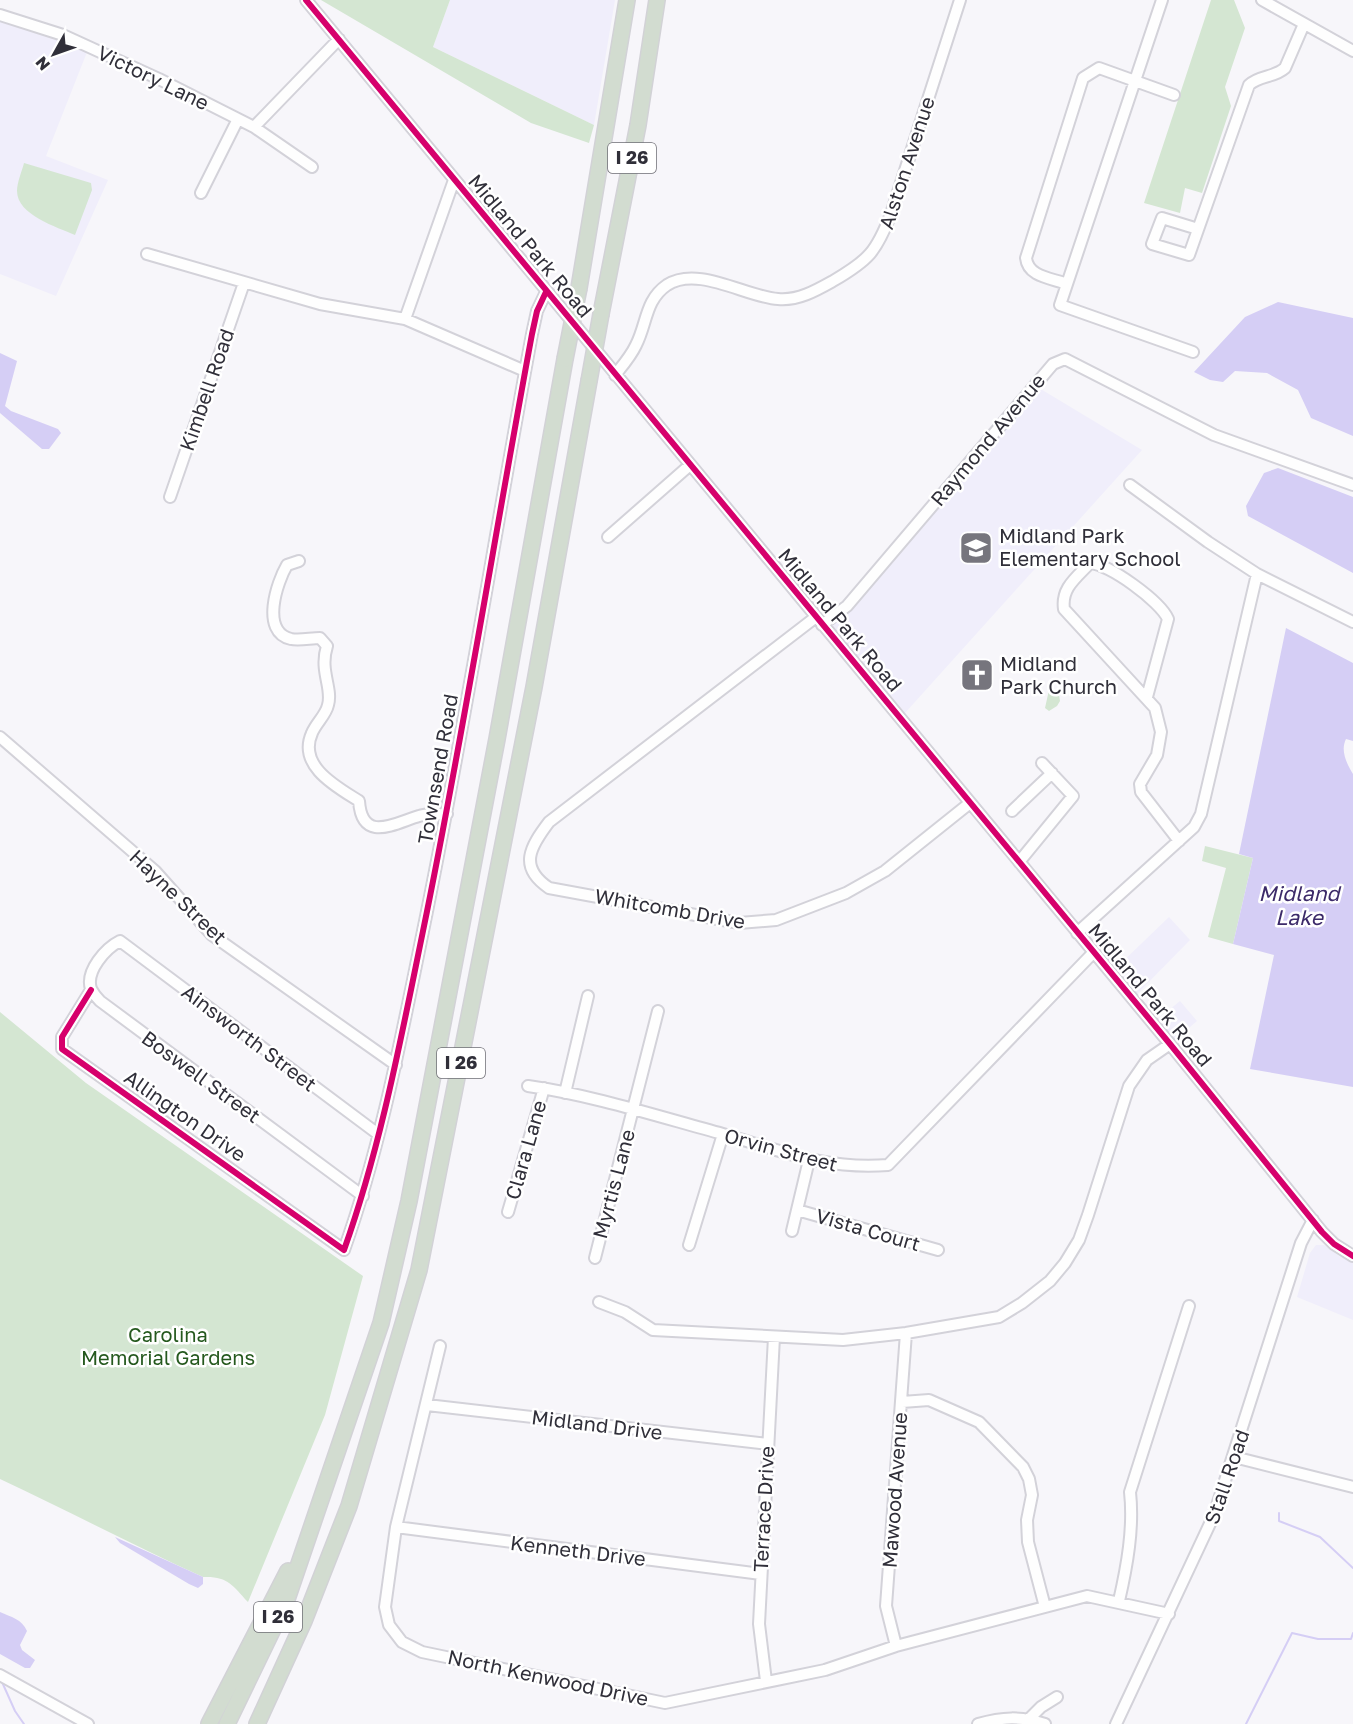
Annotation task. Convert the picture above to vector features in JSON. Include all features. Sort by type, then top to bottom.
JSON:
[{"type":"highway","name":"I 26","points":[[227,1724],[286,1602],[381,1323],[409,1201],[495,750],[579,288],[627,0]]},
{"type":"highway","name":"I 26","points":[[256,1724],[304,1622],[349,1506],[419,1270],[534,687],[601,314],[638,125],[657,0]]},
{"type":"highway","points":[[209,1724],[320,1506]]},
{"type":"street","name":"Midland Park Road","points":[[306,0],[1313,1220],[1334,1244],[1353,1256]]},
{"type":"street","name":"Alston Avenue","points":[[615,375],[638,343],[645,316],[653,300],[668,285],[684,280],[700,280],[720,283],[758,296],[780,300],[799,297],[844,274],[879,247],[960,0]]},
{"type":"street","points":[[1162,0],[1060,304],[1193,352]]},
{"type":"street","points":[[1262,0],[1353,51]]},
{"type":"street","name":"Victory Lane","points":[[0,15],[63,35],[238,119],[254,127],[312,167]]},
{"type":"street","points":[[1198,229],[1249,85],[1254,80],[1279,74],[1285,68],[1304,24]]},
{"type":"street","points":[[254,127],[339,39]]},
{"type":"street","points":[[1066,284],[1034,273],[1027,265],[1026,258],[1083,78],[1099,68],[1174,95]]},
{"type":"street","points":[[201,193],[238,119]]},
{"type":"street","points":[[405,319],[454,180]]},
{"type":"street","points":[[147,254],[320,304],[405,319],[525,370]]},
{"type":"street","name":"Kimbell Road","points":[[170,497],[244,282]]},
{"type":"street","name":"Townsend Road","points":[[344,1250],[363,1196],[396,1065],[447,814],[525,370],[537,311],[546,292]]},
{"type":"street","name":"Raymond Avenue","points":[[569,808],[819,621],[847,606],[1053,363],[1065,359],[1214,435],[1353,485]]},
{"type":"street","points":[[608,537],[690,465]]},
{"type":"street","points":[[1130,485],[1208,542],[1257,574],[1353,622]]},
{"type":"street","points":[[299,561],[287,565],[278,579],[273,606],[274,623],[279,632],[291,639],[320,638],[327,646],[322,660],[329,704],[311,734],[308,747],[314,763],[338,790],[359,801],[360,813],[364,821],[379,828],[395,827],[421,815],[447,814]]},
{"type":"street","points":[[1147,697],[1168,619],[1156,603],[1111,570],[1101,564],[1090,563],[1067,587],[1063,598],[1065,609],[1155,708],[1161,732],[1157,755],[1140,784],[1141,792],[1179,841]]},
{"type":"street","points":[[1077,933],[1194,827],[1201,814],[1257,574]]},
{"type":"street","name":"Hayne Street","points":[[0,736],[154,871],[212,935],[396,1065]]},
{"type":"street","points":[[1018,862],[1073,796],[1042,763]]},
{"type":"street","points":[[1012,811],[1052,773]]},
{"type":"street","name":"Whitcomb Drive","points":[[569,808],[549,822],[534,842],[530,868],[536,879],[549,888],[756,924],[776,920],[856,888],[885,870],[970,803]]},
{"type":"street","name":"Ainsworth Street","points":[[92,990],[91,981],[96,965],[109,947],[120,941],[378,1134]]},
{"type":"street","name":"Orvin Street","points":[[528,1086],[544,1088],[723,1134],[808,1160],[854,1168],[888,1166],[1093,953]]},
{"type":"street","name":"Boswell Street","points":[[92,990],[100,1001],[363,1196]]},
{"type":"street","name":"Allington Drive","points":[[92,990],[62,1037],[62,1049],[344,1250]]},
{"type":"street","points":[[564,1093],[588,996]]},
{"type":"street","name":"Myrtis Lane","points":[[595,1258],[658,1011]]},
{"type":"street","points":[[599,1302],[625,1312],[653,1330],[843,1340],[906,1333],[999,1317],[1022,1304],[1050,1281],[1079,1240],[1129,1086],[1147,1060],[1170,1044]]},
{"type":"street","name":"Clara Lane","points":[[508,1212],[544,1088]]},
{"type":"street","points":[[689,1245],[723,1134]]},
{"type":"street","points":[[792,1230],[808,1160]]},
{"type":"street","name":"Vista Court","points":[[797,1210],[938,1250]]},
{"type":"street","name":"Stall Road","points":[[1116,1724],[1170,1614],[1214,1515],[1301,1243],[1313,1220]]},
{"type":"street","points":[[1119,1601],[1133,1515],[1130,1492],[1190,1306]]},
{"type":"street","name":"Mawood Avenue","points":[[896,1646],[886,1606],[906,1333]]},
{"type":"street","name":"Terrace Drive","points":[[766,1681],[759,1624],[774,1337]]},
{"type":"street","name":"North Kenwood Drive","points":[[440,1346],[396,1527],[385,1607],[389,1625],[402,1642],[422,1652],[665,1703],[825,1670],[896,1646],[1087,1596],[1119,1601],[1170,1614]]},
{"type":"street","points":[[902,1402],[929,1400],[979,1422],[1023,1467],[1029,1479],[1032,1495],[1027,1520],[1028,1542],[1045,1607]]},
{"type":"street","name":"Midland Drive","points":[[427,1406],[768,1444]]},
{"type":"street","points":[[1234,1457],[1353,1487]]},
{"type":"street","name":"Kenneth Drive","points":[[396,1527],[761,1574]]},
{"type":"street","points":[[0,1675],[88,1724]]},
{"type":"street","points":[[1029,1719],[1041,1707],[1057,1697]]},
{"type":"street","points":[[978,1724],[1005,1717],[1029,1719],[1045,1724]]},
{"type":"shaded area","points":[[450,0],[615,0],[594,125],[433,47]]},
{"type":"shaded area","points":[[0,15],[89,47],[46,156],[108,180],[56,296],[0,274]]},
{"type":"shaded area","name":"Midland Park Elementary School","points":[[1034,385],[1142,450],[905,713],[829,621]]},
{"type":"shaded area","points":[[1169,917],[1190,940],[1137,994],[1116,968]]},
{"type":"shaded area","points":[[1180,1001],[1197,1021],[1175,1040],[1158,1019]]},
{"type":"shaded area","points":[[1316,1245],[1324,1245],[1339,1256],[1353,1260],[1353,1320],[1297,1297],[1310,1253]]},
{"type":"green space","points":[[321,0],[450,0],[433,47],[594,125],[589,143],[531,123]]},
{"type":"green space","points":[[1211,0],[1234,0],[1245,28],[1225,87],[1231,106],[1202,193],[1185,188],[1180,213],[1144,203]]},
{"type":"green space","points":[[24,163],[91,183],[92,190],[75,235],[39,219],[24,207],[17,191]]},
{"type":"green space","points":[[1049,690],[1059,695],[1060,701],[1049,711],[1045,708]]},
{"type":"green space","points":[[1205,846],[1253,858],[1233,944],[1208,937],[1226,868],[1202,861]]},
{"type":"green space","name":"Carolina Memorial Gardens","points":[[0,1012],[86,1083],[363,1276],[325,1415],[248,1602],[224,1580],[203,1577],[0,1479]]},
{"type":"water","points":[[1278,302],[1353,318],[1353,436],[1311,418],[1298,390],[1267,373],[1235,371],[1223,382],[1210,380],[1194,372],[1245,317]]},
{"type":"water","points":[[0,353],[17,361],[5,406],[11,411],[58,429],[61,433],[49,449],[42,449],[0,413]]},
{"type":"water","points":[[1278,468],[1353,497],[1353,573],[1248,516],[1246,506],[1264,473]]},
{"type":"water","name":"Midland Lake","points":[[1286,628],[1353,663],[1353,741],[1346,739],[1344,753],[1353,774],[1353,1087],[1250,1069],[1274,955],[1233,944],[1253,858],[1239,854]]},
{"type":"water","points":[[115,1537],[203,1577],[203,1584],[198,1588],[189,1584],[120,1543]]},
{"type":"water","points":[[0,1612],[16,1619],[25,1627],[27,1631],[20,1645],[22,1650],[35,1660],[30,1668],[25,1668],[0,1654]]},
{"type":"waterway","points":[[1279,1513],[1279,1521],[1320,1537],[1353,1568]]},
{"type":"waterway","points":[[1246,1724],[1292,1633],[1318,1639],[1351,1639],[1353,1633]]},
{"type":"waterway","points":[[2,1682],[15,1711],[24,1724]]},
{"type":"cycle path","points":[[306,0],[1170,1044],[1322,1232],[1334,1244],[1353,1256]]},
{"type":"cycle path","points":[[91,990],[62,1037],[62,1049],[344,1250],[369,1171],[407,1011],[452,782],[532,334],[537,311],[546,292]]},
{"type":"place","name":"Midland Park Elementary School","points":[[976,548]]},
{"type":"place","name":"Midland Park Church","points":[[977,675]]}]
